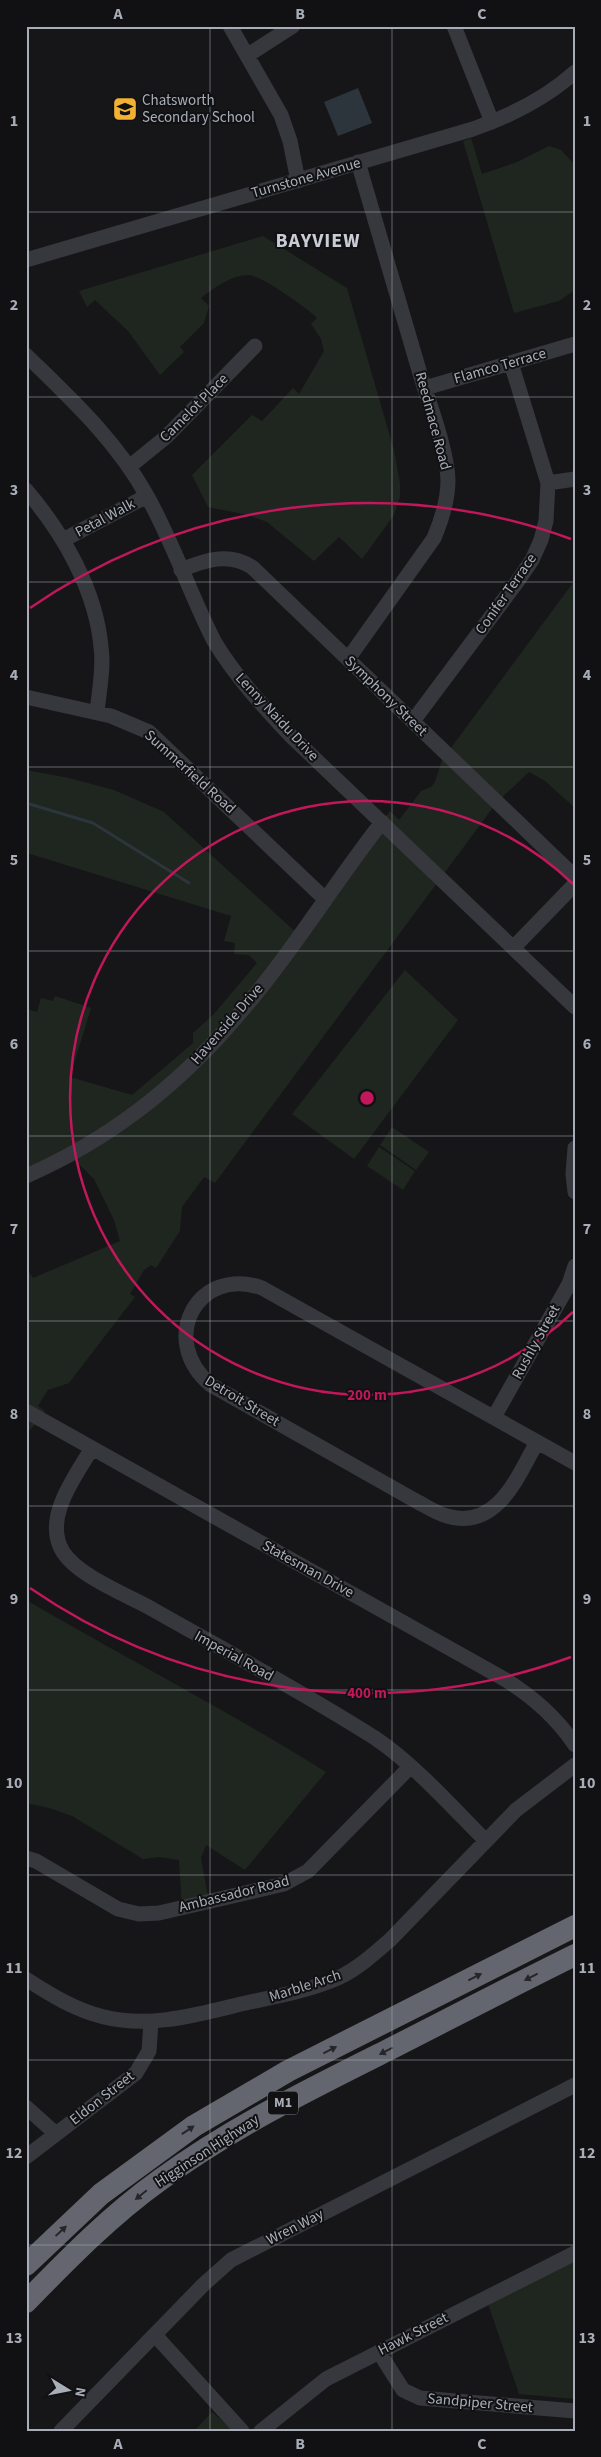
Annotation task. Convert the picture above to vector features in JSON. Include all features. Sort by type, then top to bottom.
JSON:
[{"type":"highway","name":"Higginson Highway","points":[[26,2265],[101,2194],[194,2126],[288,2071],[575,1926]]},
{"type":"highway","name":"Higginson Highway","points":[[26,2302],[75,2252],[158,2180],[210,2146],[288,2101],[575,1955]]},
{"type":"street","points":[[230,26],[281,115],[290,141],[298,181]]},
{"type":"street","points":[[248,55],[293,26]]},
{"type":"street","points":[[454,26],[492,122]]},
{"type":"street","name":"Turnstone Avenue","points":[[26,260],[492,122],[572,82]]},
{"type":"street","name":"Reedmace Road","points":[[348,660],[423,557],[441,521],[448,478],[425,388],[358,162]]},
{"type":"street","name":"Flamco Terrace","points":[[425,388],[575,344]]},
{"type":"street","name":"Camelot Place","points":[[129,467],[166,437],[255,346]]},
{"type":"street","name":"Lenny Naidu Drive","points":[[26,355],[84,410],[129,467],[147,496],[214,641],[237,676],[290,735],[575,1007]]},
{"type":"street","name":"Conifer Terrace","points":[[413,721],[532,560],[546,521],[548,483],[510,363]]},
{"type":"street","points":[[548,483],[575,479]]},
{"type":"street","points":[[26,490],[63,540],[88,596],[101,647],[97,712]]},
{"type":"street","name":"Petal Walk","points":[[63,540],[147,496]]},
{"type":"street","name":"Symphony Street","points":[[181,570],[217,559],[234,559],[246,563],[575,877]]},
{"type":"street","name":"Summerfield Road","points":[[26,697],[97,712],[128,722],[149,732],[325,899]]},
{"type":"street","name":"Havenside Drive","points":[[26,1176],[79,1149],[114,1127],[181,1075],[239,1014],[382,822]]},
{"type":"street","points":[[514,947],[575,884]]},
{"type":"street","points":[[575,1148],[573,1168],[575,1192]]},
{"type":"street","name":"Rushly Street","points":[[494,1417],[569,1284],[575,1266]]},
{"type":"street","name":"Detroit Street","points":[[538,1442],[507,1494],[495,1507],[469,1518],[447,1516],[416,1501],[211,1385],[201,1377],[189,1358],[185,1338],[188,1318],[204,1298],[217,1289],[235,1283],[256,1286],[494,1417],[575,1463]]},
{"type":"street","name":"Statesman Drive","points":[[26,1411],[506,1680],[555,1718],[575,1745]]},
{"type":"street","name":"Imperial Road","points":[[92,1448],[59,1509],[58,1536],[63,1552],[71,1561],[105,1584],[352,1724],[386,1746],[486,1841]]},
{"type":"street","name":"Marble Arch","points":[[26,1979],[62,2001],[88,2012],[105,2017],[151,2022],[203,2014],[318,1985],[348,1972],[390,1940],[516,1810],[575,1765]]},
{"type":"street","name":"Ambassador Road","points":[[26,1858],[36,1860],[118,1909],[139,1914],[159,1913],[234,1896],[284,1884],[308,1871],[410,1767]]},
{"type":"street","name":"Eldon Street","points":[[26,2157],[136,2073],[149,2052],[151,2022]]},
{"type":"street","name":"Wren Way","points":[[61,2431],[220,2269],[242,2253],[575,2085]]},
{"type":"street","points":[[26,2107],[55,2133]]},
{"type":"street","name":"Hawk Street","points":[[261,2431],[321,2382],[575,2253]]},
{"type":"street","points":[[155,2335],[242,2431]]},
{"type":"street","name":"Sandpiper Street","points":[[379,2352],[404,2390],[420,2398],[575,2411]]},
{"type":"shaded area","points":[[358,88],[372,123],[338,136],[324,102]]},
{"type":"shaded area","points":[[471,138],[482,174],[517,162],[549,146],[561,150],[575,165],[575,290],[559,301],[514,313],[463,141]]},
{"type":"shaded area","points":[[263,236],[347,288],[394,450],[400,483],[400,497],[394,515],[362,559],[339,537],[314,561],[267,522],[248,515],[208,507],[192,475],[252,415],[262,421],[293,388],[299,394],[324,351],[321,339],[311,324],[317,318],[295,300],[264,281],[249,275],[230,279],[201,298],[209,306],[204,323],[180,347],[184,352],[160,375],[128,331],[95,300],[87,307],[79,291]]},
{"type":"shaded area","points":[[575,580],[575,808],[545,781],[529,772],[497,802],[215,1183],[204,1177],[182,1207],[180,1231],[156,1268],[151,1265],[144,1270],[130,1294],[135,1297],[69,1383],[48,1390],[38,1406],[45,1411],[26,1434],[26,1267],[33,1278],[120,1241],[114,1220],[94,1179],[70,1155],[26,1177],[26,1009],[37,1012],[41,998],[53,1001],[55,996],[91,1008],[70,1077],[132,1095],[193,1043],[193,1033],[213,1015],[257,963],[249,955],[234,954],[235,943],[224,941],[231,916],[27,853],[26,770],[69,778],[114,790],[164,812],[299,935],[390,811],[399,820],[421,791],[431,787],[435,782],[442,760]]},
{"type":"shaded area","points":[[405,970],[458,1020],[354,1159],[292,1114]]},
{"type":"shaded area","points":[[392,1127],[429,1152],[416,1170],[380,1145]]},
{"type":"shaded area","points":[[379,1147],[415,1171],[403,1190],[367,1166]]},
{"type":"shaded area","points":[[26,1600],[289,1749],[326,1772],[245,1870],[206,1845],[201,1858],[209,1902],[182,1908],[179,1860],[159,1857],[143,1859],[72,1816],[26,1803]]},
{"type":"shaded area","points":[[575,2256],[575,2399],[519,2394],[487,2301]]},
{"type":"shaded area","points":[[212,2412],[234,2431],[194,2431]]},
{"type":"waterway","points":[[26,803],[93,823],[189,883]]},
{"type":"place","name":"Chatsworth Secondary School","points":[[125,109]]},
{"type":"district","name":"BAYVIEW","points":[[318,241]]}]
